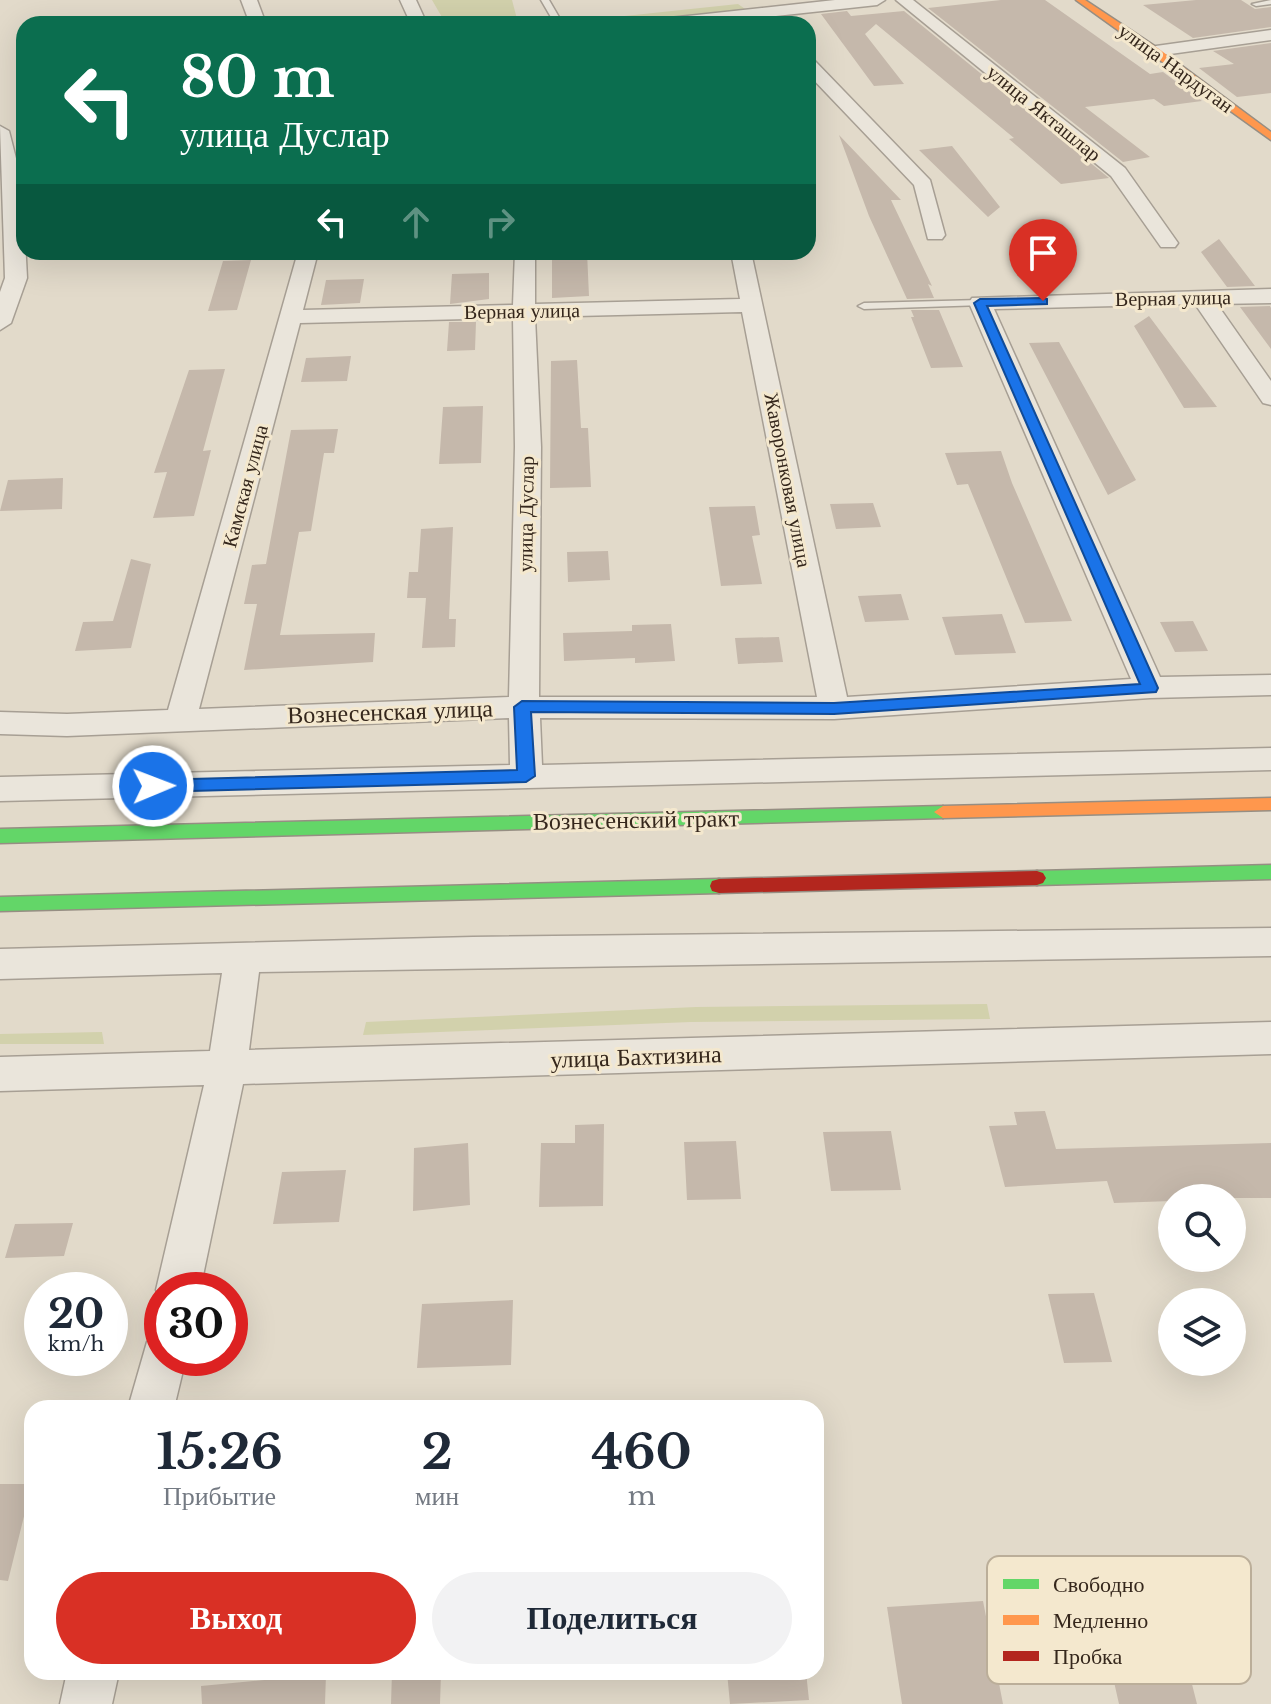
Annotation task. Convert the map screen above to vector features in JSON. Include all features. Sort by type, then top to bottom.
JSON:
[{"type":"main road","name":"улица Нардуган","points":[[1080,0],[1156,51],[1271,137]]},
{"type":"main road","name":"Вознесенский тракт","points":[[0,836],[1271,804]]},
{"type":"main road","points":[[0,904],[1271,872]]},
{"type":"street","points":[[745,0],[762,16]]},
{"type":"street","points":[[777,16],[877,0]]},
{"type":"street","name":"улица Якташлар","points":[[904,0],[1118,172],[1168,243]]},
{"type":"street","points":[[1156,51],[1271,35]]},
{"type":"street","points":[[816,72],[923,184],[935,235]]},
{"type":"street","points":[[0,131],[12,182],[16,278],[0,323]]},
{"type":"street","name":"Камская улица","points":[[181,719],[306,260]]},
{"type":"street","name":"улица Дуслар","points":[[525,260],[522,311],[528,445],[522,707],[526,776]]},
{"type":"street","name":"Жаворонковая улица","points":[[743,260],[834,708]]},
{"type":"street","name":"Верная улица","points":[[980,303],[1271,296]]},
{"type":"street","points":[[1201,297],[1271,398]]},
{"type":"street","points":[[980,303],[1150,688]]},
{"type":"street","name":"Верная улица","points":[[291,317],[752,305]]},
{"type":"street","name":"Вознесенская улица","points":[[0,723],[67,725],[522,707],[834,708],[1150,688],[1271,685]]},
{"type":"street","points":[[0,789],[1271,759]]},
{"type":"street","points":[[0,964],[243,957],[1271,942]]},
{"type":"street","points":[[182,1272],[227,1068],[243,957]]},
{"type":"street","name":"улица Бахтизина","points":[[0,1074],[1271,1038]]},
{"type":"street","points":[[153,1400],[159,1376]]},
{"type":"street","points":[[86,1704],[91,1680]]},
{"type":"lane","points":[[1256,4],[1271,2]]},
{"type":"lane","points":[[864,306],[980,303]]},
{"type":"green space","points":[[432,0],[512,0],[516,16],[441,16]]},
{"type":"green space","points":[[738,4],[748,11],[703,16],[625,16]]},
{"type":"green space","points":[[987,1004],[990,1019],[691,1022],[363,1035],[366,1022],[696,1007]]},
{"type":"green space","points":[[102,1032],[104,1044],[0,1044],[0,1034]]},
{"type":"building","points":[[1001,0],[1045,0],[1150,74],[1163,72],[1202,101],[1164,106],[1154,99],[1085,107],[1150,157],[1123,162],[928,8]]},
{"type":"building","points":[[1241,0],[1255,9],[1271,7],[1271,27],[1193,38],[1143,5]]},
{"type":"building","points":[[847,11],[851,16],[904,11],[1109,178],[1061,184],[1009,139],[1014,138],[876,24],[865,34],[904,84],[874,86],[821,14]]},
{"type":"building","points":[[1271,43],[1271,93],[1237,97],[1199,68],[1234,64],[1213,51]]},
{"type":"building","points":[[839,135],[901,200],[891,200],[932,286],[928,284],[934,298],[907,299],[869,216]]},
{"type":"building","points":[[952,146],[1000,207],[988,217],[919,150]]},
{"type":"building","points":[[1219,239],[1255,286],[1227,287],[1201,252]]},
{"type":"building","points":[[251,260],[237,310],[208,311],[223,261]]},
{"type":"building","points":[[552,260],[587,260],[589,296],[552,298]]},
{"type":"building","points":[[489,273],[489,299],[450,304],[452,274]]},
{"type":"building","points":[[364,279],[360,303],[321,305],[326,280]]},
{"type":"building","points":[[1240,307],[1271,308],[1271,349]]},
{"type":"building","points":[[911,310],[939,310],[963,367],[931,368]]},
{"type":"building","points":[[1149,316],[1217,407],[1184,408],[1134,326]]},
{"type":"building","points":[[449,322],[476,322],[475,350],[447,351]]},
{"type":"building","points":[[1059,342],[1136,480],[1108,495],[1029,343]]},
{"type":"building","points":[[351,356],[347,381],[301,382],[306,358]]},
{"type":"building","points":[[577,360],[581,428],[588,428],[591,487],[550,488],[551,361]]},
{"type":"building","points":[[225,369],[203,451],[211,450],[194,516],[153,518],[167,472],[154,473],[189,370]]},
{"type":"building","points":[[483,406],[481,463],[439,464],[443,407]]},
{"type":"building","points":[[338,429],[334,453],[324,453],[311,531],[299,532],[280,635],[375,633],[373,662],[244,670],[257,604],[244,604],[252,565],[266,564],[291,430]]},
{"type":"building","points":[[1001,451],[1072,621],[1025,623],[968,484],[957,485],[945,453]]},
{"type":"building","points":[[63,478],[62,509],[0,511],[8,480]]},
{"type":"building","points":[[873,503],[881,527],[836,529],[830,504]]},
{"type":"building","points":[[755,506],[760,535],[752,536],[762,584],[721,586],[709,507]]},
{"type":"building","points":[[453,527],[449,619],[456,619],[455,647],[422,648],[426,598],[407,598],[409,572],[418,572],[421,529]]},
{"type":"building","points":[[608,551],[610,580],[568,582],[567,552]]},
{"type":"building","points":[[131,559],[151,564],[131,648],[75,651],[83,622],[113,621]]},
{"type":"building","points":[[901,594],[909,620],[865,622],[858,596]]},
{"type":"building","points":[[1002,614],[1016,653],[955,655],[942,617]]},
{"type":"building","points":[[1193,621],[1208,651],[1175,652],[1160,622]]},
{"type":"building","points":[[671,624],[675,661],[635,663],[635,658],[564,661],[563,633],[632,631],[632,625]]},
{"type":"building","points":[[779,637],[783,662],[738,664],[735,638]]},
{"type":"building","points":[[1045,1111],[1056,1149],[1271,1143],[1271,1198],[1246,1198],[1246,1184],[1158,1184],[1158,1201],[1114,1203],[1107,1181],[1005,1187],[989,1126],[1017,1125],[1014,1112]]},
{"type":"building","points":[[604,1124],[603,1206],[539,1207],[541,1143],[575,1143],[575,1125]]},
{"type":"building","points":[[891,1131],[901,1190],[831,1191],[823,1132]]},
{"type":"building","points":[[736,1141],[741,1199],[687,1200],[684,1142]]},
{"type":"building","points":[[468,1143],[470,1205],[413,1211],[414,1148]]},
{"type":"building","points":[[346,1170],[339,1222],[273,1224],[282,1172]]},
{"type":"building","points":[[73,1223],[64,1256],[5,1258],[15,1224]]},
{"type":"building","points":[[1094,1293],[1112,1362],[1064,1363],[1048,1294]]},
{"type":"building","points":[[513,1300],[511,1365],[417,1368],[422,1304]]},
{"type":"building","points":[[0,1484],[24,1484],[24,1516],[8,1581],[0,1580]]},
{"type":"building","points":[[983,1601],[987,1622],[987,1684],[999,1684],[1003,1704],[902,1704],[887,1607]]},
{"type":"building","points":[[264,1680],[326,1680],[325,1704],[202,1704],[201,1686]]},
{"type":"building","points":[[392,1680],[441,1680],[440,1704],[391,1704]]},
{"type":"building","points":[[728,1680],[807,1680],[809,1700],[730,1704]]},
{"type":"building","points":[[1115,1684],[1192,1684],[1197,1704],[1119,1704]]},
{"type":"traffic: fast","points":[[0,836],[943,812]]},
{"type":"traffic: fast","points":[[1037,878],[1271,872]]},
{"type":"traffic: fast","points":[[0,904],[719,886]]},
{"type":"traffic: slow","points":[[1080,0],[1156,51],[1271,137]]},
{"type":"traffic: slow","points":[[943,812],[1271,804]]},
{"type":"traffic: jam","points":[[719,886],[1037,878]]},
{"type":"route","points":[[153,786],[526,776],[522,707],[834,708],[1150,688],[980,303],[1043,301]]}]
